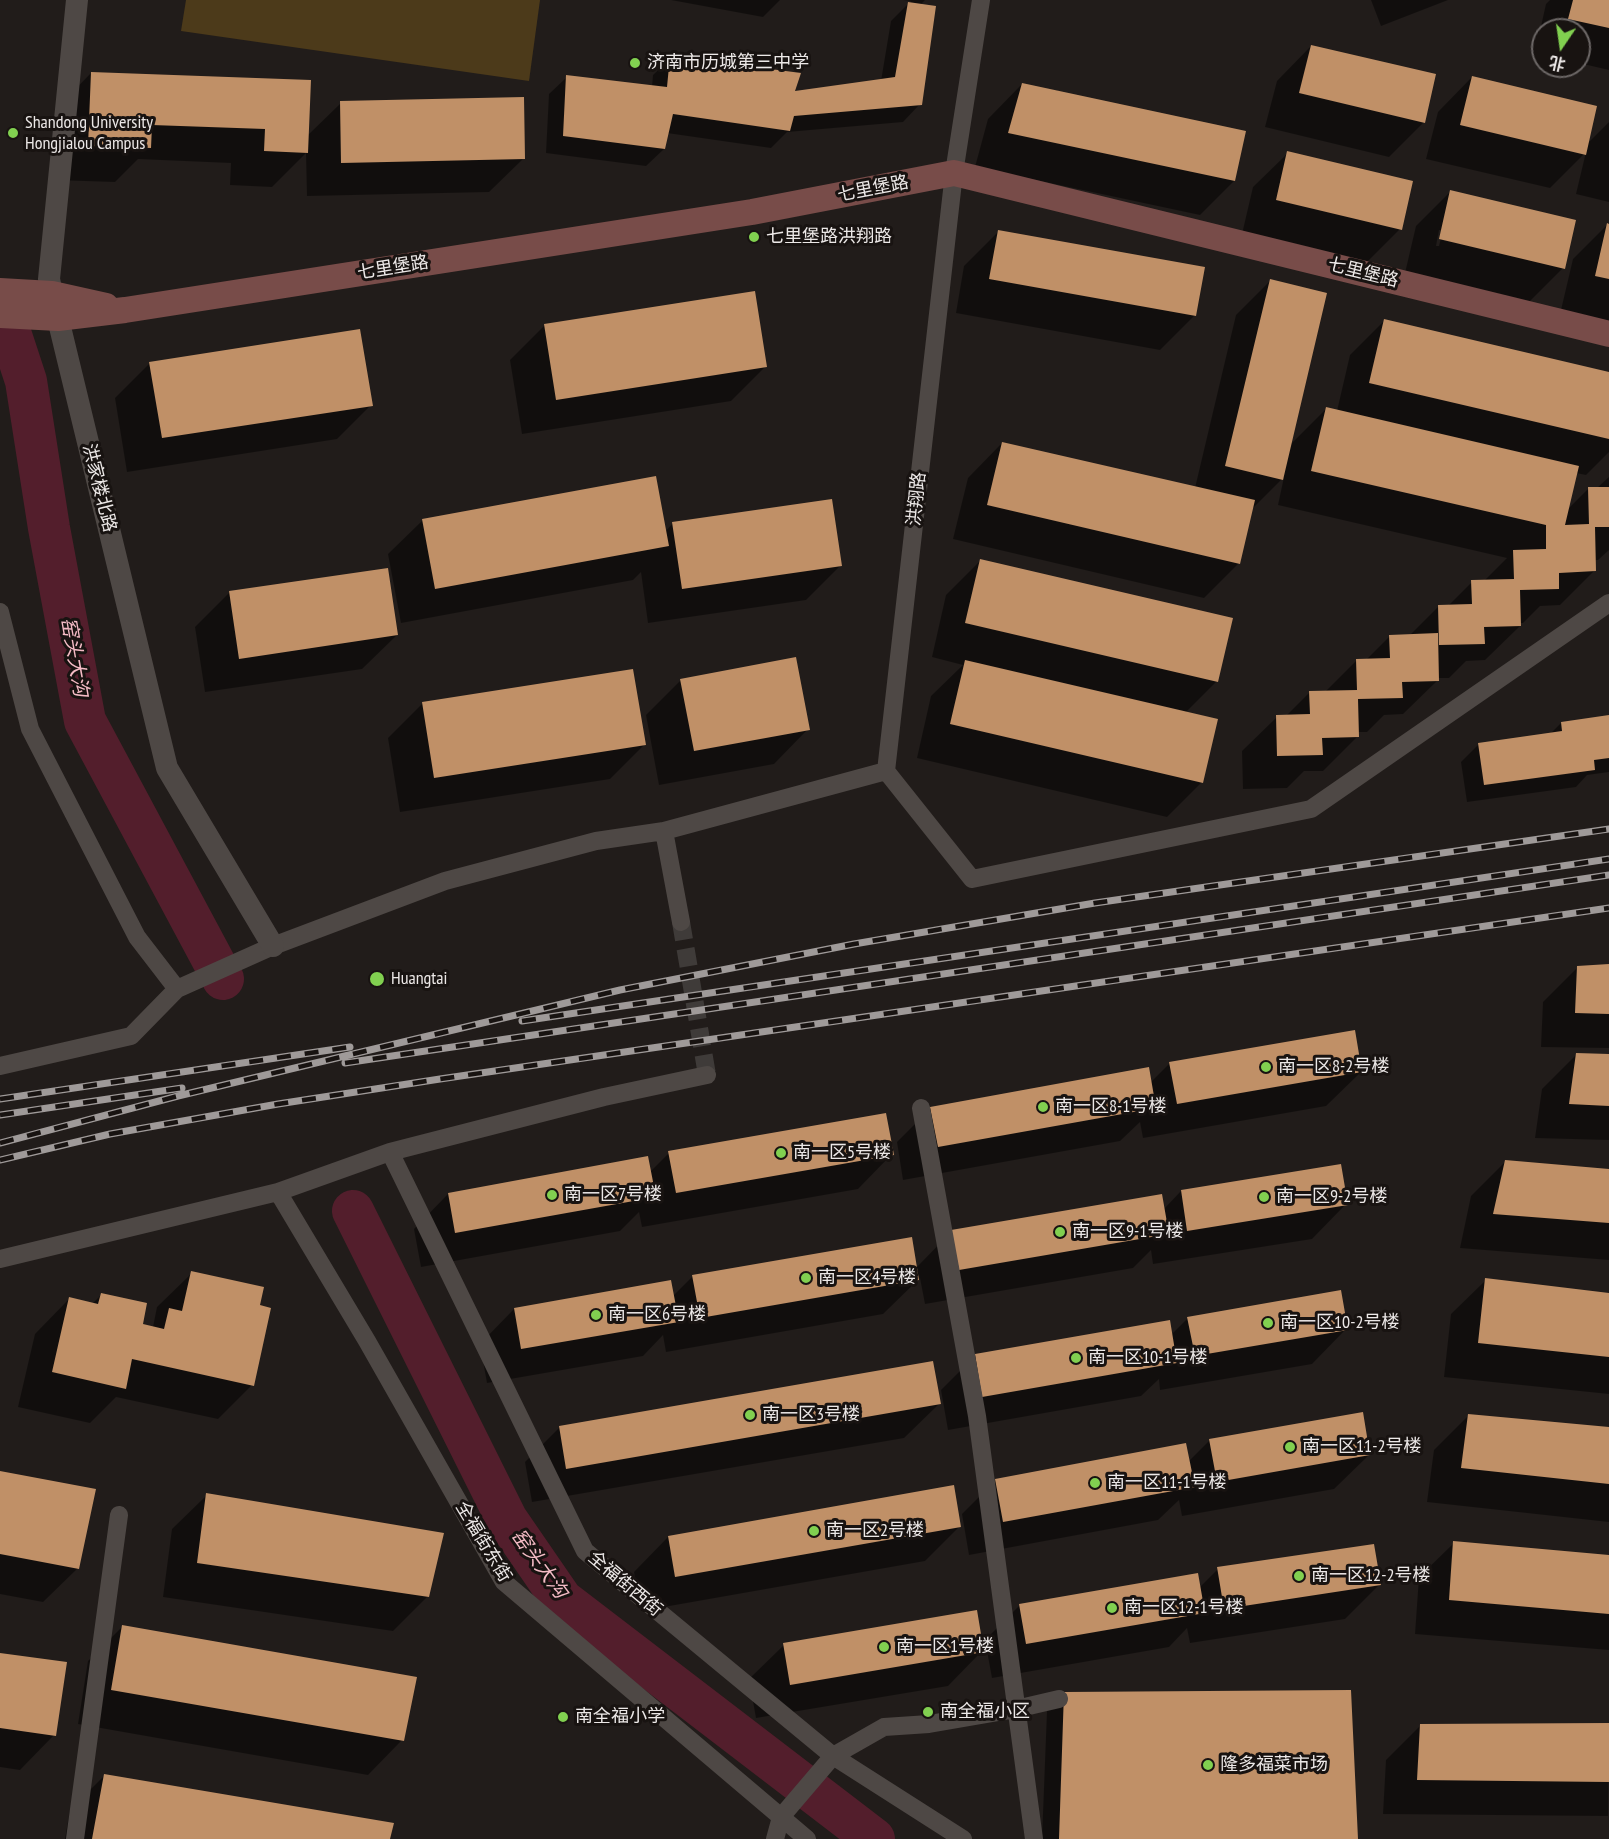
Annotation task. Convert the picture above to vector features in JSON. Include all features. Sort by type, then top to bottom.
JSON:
[{"type":"main road","name":"七里堡路","points":[[0,291],[55,306],[125,310],[752,212],[954,173],[1609,333]]},
{"type":"main road","name":"七里堡路","points":[[0,315],[55,306]]},
{"type":"street","name":"洪家楼北路","points":[[77,0],[49,279],[167,768],[273,946]]},
{"type":"street","name":"洪翔路","points":[[886,771],[954,173],[981,0]]},
{"type":"street","points":[[0,1066],[130,1036],[177,990],[273,946],[445,880],[596,841],[664,831],[886,771],[972,879],[1311,809],[1609,603]]},
{"type":"street","points":[[0,612],[30,729],[137,937],[177,990]]},
{"type":"street","points":[[664,831],[681,922]]},
{"type":"street","points":[[0,1259],[278,1192],[390,1152],[604,1097],[707,1075]]},
{"type":"street","points":[[921,1108],[977,1416],[1034,1839]]},
{"type":"street","name":"全福街西街","points":[[390,1152],[585,1551],[832,1756],[963,1839]]},
{"type":"street","name":"全福街东街","points":[[278,1192],[373,1351],[504,1582],[807,1839]]},
{"type":"street","points":[[75,1839],[120,1515]]},
{"type":"street","points":[[775,1839],[781,1817],[832,1756],[884,1727],[929,1724],[1059,1699]]},
{"type":"shaded area","points":[[186,0],[540,0],[529,81],[181,31]]},
{"type":"building","points":[[1573,0],[1609,0],[1609,28],[1591,24],[1591,18],[1568,18]]},
{"type":"building","points":[[908,2],[936,6],[922,105],[794,116],[790,131],[673,114],[665,149],[563,136],[566,75],[667,87],[670,56],[801,73],[795,91],[895,77]]},
{"type":"building","points":[[1311,45],[1436,74],[1425,123],[1299,93]]},
{"type":"building","points":[[91,72],[311,80],[308,153],[264,151],[265,129],[152,125],[151,148],[88,146]]},
{"type":"building","points":[[1472,76],[1597,106],[1586,155],[1460,125]]},
{"type":"building","points":[[1022,83],[1246,131],[1235,181],[1008,133]]},
{"type":"building","points":[[524,97],[525,159],[341,163],[340,101]]},
{"type":"building","points":[[1287,151],[1413,181],[1402,230],[1276,200]]},
{"type":"building","points":[[1450,190],[1576,220],[1565,269],[1439,239]]},
{"type":"building","points":[[1607,223],[1609,224],[1609,279],[1595,276]]},
{"type":"building","points":[[998,230],[1205,267],[1196,316],[989,279]]},
{"type":"building","points":[[1270,279],[1327,293],[1283,480],[1225,466]]},
{"type":"building","points":[[755,291],[767,367],[556,400],[544,324]]},
{"type":"building","points":[[1384,319],[1609,372],[1609,439],[1369,383]]},
{"type":"building","points":[[360,329],[373,406],[162,438],[149,362]]},
{"type":"building","points":[[1326,407],[1579,466],[1565,525],[1589,524],[1588,487],[1609,487],[1609,527],[1595,527],[1596,571],[1559,573],[1559,589],[1520,590],[1521,626],[1484,627],[1485,644],[1439,645],[1438,605],[1472,604],[1471,580],[1514,579],[1513,550],[1546,549],[1546,525],[1311,471]]},
{"type":"building","points":[[1002,442],[1255,500],[1240,564],[987,505]]},
{"type":"building","points":[[656,476],[669,546],[435,589],[422,519]]},
{"type":"building","points":[[832,499],[842,566],[682,589],[672,522]]},
{"type":"building","points":[[980,559],[1233,618],[1218,682],[965,623]]},
{"type":"building","points":[[388,568],[398,635],[239,659],[229,591]]},
{"type":"building","points":[[1438,633],[1439,681],[1402,682],[1403,698],[1358,699],[1359,737],[1322,738],[1323,755],[1277,756],[1276,715],[1310,714],[1309,691],[1357,690],[1356,659],[1390,658],[1389,635]]},
{"type":"building","points":[[796,657],[810,730],[694,751],[680,679]]},
{"type":"building","points":[[965,660],[1218,719],[1203,783],[950,724]]},
{"type":"building","points":[[633,669],[646,745],[434,778],[422,702]]},
{"type":"building","points":[[1609,715],[1609,758],[1594,760],[1595,770],[1484,785],[1478,743],[1562,731],[1561,722]]},
{"type":"building","points":[[1609,964],[1609,1014],[1575,1013],[1577,966]]},
{"type":"building","name":"南一区8-2号楼","points":[[1355,1030],[1362,1072],[1177,1104],[1169,1062]]},
{"type":"building","points":[[1576,1053],[1609,1054],[1609,1106],[1569,1104]]},
{"type":"building","name":"南一区8-1号楼","points":[[1149,1067],[1156,1108],[938,1147],[930,1107]]},
{"type":"building","name":"南一区5号楼","points":[[886,1113],[894,1155],[676,1193],[668,1151]]},
{"type":"building","name":"南一区7号楼","points":[[648,1156],[656,1197],[455,1233],[448,1193]]},
{"type":"building","points":[[1505,1160],[1609,1169],[1609,1223],[1493,1214]]},
{"type":"building","name":"南一区9-2号楼","points":[[1341,1164],[1348,1205],[1187,1231],[1181,1190]]},
{"type":"building","name":"南一区9-1号楼","points":[[1162,1194],[1169,1234],[959,1270],[951,1230]]},
{"type":"building","name":"南一区4号楼","points":[[912,1237],[919,1280],[700,1318],[692,1275]]},
{"type":"building","points":[[191,1271],[264,1287],[260,1305],[271,1308],[254,1386],[132,1359],[126,1389],[52,1372],[69,1297],[98,1304],[101,1293],[147,1303],[143,1324],[164,1329],[169,1308],[182,1311]]},
{"type":"building","points":[[1485,1278],[1609,1293],[1609,1357],[1478,1343]]},
{"type":"building","name":"南一区6号楼","points":[[671,1280],[679,1322],[521,1349],[514,1308]]},
{"type":"building","name":"南一区10-2号楼","points":[[1341,1290],[1348,1330],[1195,1356],[1187,1317]]},
{"type":"building","name":"南一区10-1号楼","points":[[1170,1320],[1177,1363],[982,1397],[975,1354]]},
{"type":"building","name":"南一区3号楼","points":[[933,1361],[941,1404],[566,1469],[559,1426]]},
{"type":"building","name":"南一区11-2号楼","points":[[1363,1412],[1370,1455],[1217,1482],[1209,1439]]},
{"type":"building","points":[[1468,1414],[1609,1427],[1609,1484],[1461,1468]]},
{"type":"building","name":"南一区11-1号楼","points":[[1186,1443],[1195,1487],[1003,1522],[995,1479]]},
{"type":"building","points":[[0,1471],[96,1489],[79,1569],[0,1554]]},
{"type":"building","name":"南一区2号楼","points":[[954,1485],[961,1527],[675,1577],[668,1536]]},
{"type":"building","points":[[206,1493],[444,1533],[429,1597],[197,1563]]},
{"type":"building","points":[[1453,1541],[1609,1555],[1609,1614],[1449,1600]]},
{"type":"building","name":"南一区12-2号楼","points":[[1374,1544],[1381,1585],[1224,1609],[1217,1567]]},
{"type":"building","name":"南一区12-1号楼","points":[[1198,1573],[1205,1613],[1026,1644],[1019,1604]]},
{"type":"building","name":"南一区1号楼","points":[[977,1610],[984,1652],[790,1685],[783,1643]]},
{"type":"building","points":[[122,1625],[417,1677],[404,1741],[111,1690]]},
{"type":"building","points":[[0,1653],[67,1662],[56,1736],[0,1728]]},
{"type":"building","name":"隆多福菜市场","points":[[1351,1690],[1358,1839],[1059,1839],[1064,1692]]},
{"type":"building","points":[[1609,1723],[1609,1782],[1417,1780],[1420,1724]]},
{"type":"building","points":[[104,1774],[394,1823],[390,1839],[92,1839]]},
{"type":"waterway","name":"窑头大沟","points":[[0,308],[26,381],[49,528],[85,721],[223,979]]},
{"type":"waterway","name":"窑头大沟","points":[[353,1211],[507,1520],[562,1600],[874,1839]]},
{"type":"tunnel","points":[[681,922],[707,1075]]},
{"type":"railway","points":[[0,1143],[178,1096],[620,990],[854,944],[1095,903],[1609,829]]},
{"type":"railway","points":[[522,1021],[1609,859]]},
{"type":"railway","points":[[345,1063],[1609,875]]},
{"type":"railway","points":[[0,1160],[110,1134],[278,1104],[1609,908]]},
{"type":"railway","points":[[0,1099],[350,1047]]},
{"type":"railway","points":[[0,1115],[182,1088]]},
{"type":"place","name":"济南市历城第三中学","points":[[635,63]]},
{"type":"place","name":"Shandong University Hongjialou Campus","points":[[13,133]]},
{"type":"place","name":"七里堡路洪翔路","points":[[754,237]]},
{"type":"place","name":"Huangtai","points":[[377,979]]},
{"type":"place","name":"南一区8-2号楼","points":[[1266,1067]]},
{"type":"place","name":"南一区8-1号楼","points":[[1043,1107]]},
{"type":"place","name":"南一区5号楼","points":[[781,1153]]},
{"type":"place","name":"南一区7号楼","points":[[552,1195]]},
{"type":"place","name":"南一区9-2号楼","points":[[1264,1197]]},
{"type":"place","name":"南一区9-1号楼","points":[[1060,1232]]},
{"type":"place","name":"南一区4号楼","points":[[806,1278]]},
{"type":"place","name":"南一区6号楼","points":[[596,1315]]},
{"type":"place","name":"南一区10-2号楼","points":[[1268,1323]]},
{"type":"place","name":"南一区10-1号楼","points":[[1076,1358]]},
{"type":"place","name":"南一区3号楼","points":[[750,1415]]},
{"type":"place","name":"南一区11-2号楼","points":[[1290,1447]]},
{"type":"place","name":"南一区11-1号楼","points":[[1095,1483]]},
{"type":"place","name":"南一区2号楼","points":[[814,1531]]},
{"type":"place","name":"南一区12-2号楼","points":[[1299,1576]]},
{"type":"place","name":"南一区12-1号楼","points":[[1112,1608]]},
{"type":"place","name":"南一区1号楼","points":[[884,1647]]},
{"type":"place","name":"南全福小区","points":[[928,1712]]},
{"type":"place","name":"南全福小学","points":[[563,1717]]},
{"type":"place","name":"隆多福菜市场","points":[[1208,1765]]}]
